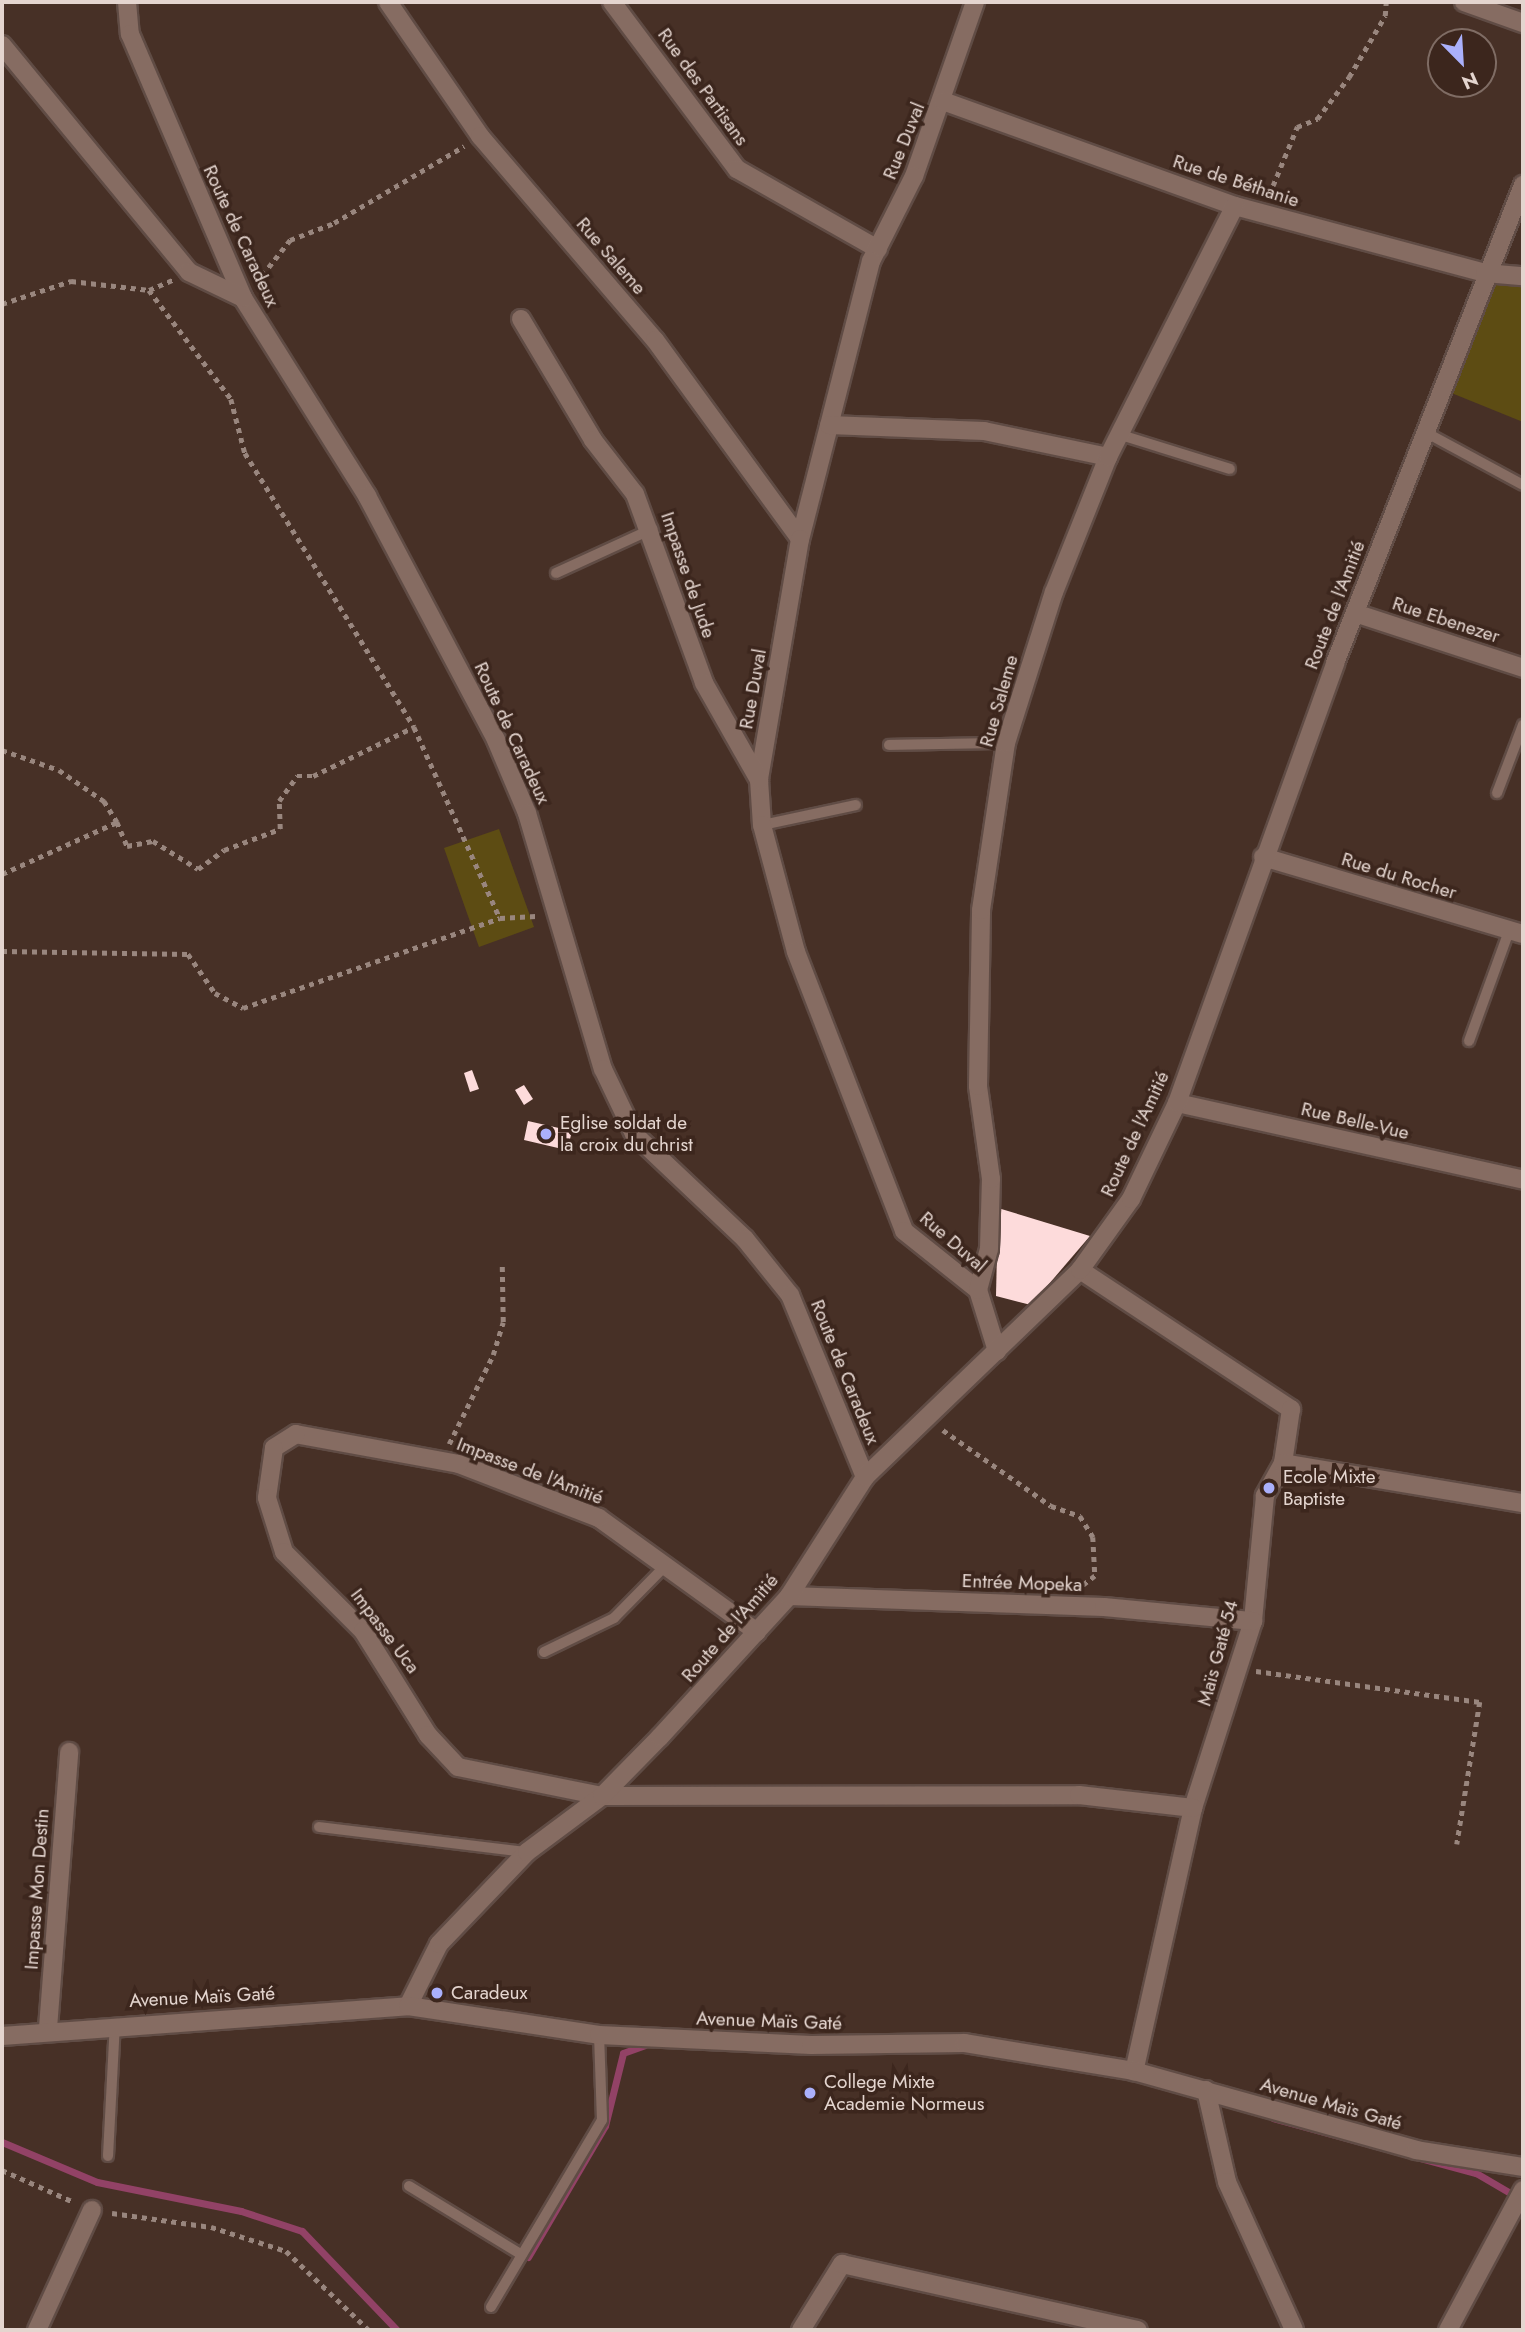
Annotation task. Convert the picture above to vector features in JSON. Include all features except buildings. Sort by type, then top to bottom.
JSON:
[{"type":"street","name":"Route de Caradeux","points":[[127,2],[130,34],[243,298],[367,496],[484,717],[527,813],[603,1069],[634,1134],[745,1239],[790,1295],[865,1477]]},
{"type":"street","name":"Rue Saleme","points":[[388,2],[480,136],[655,340],[800,539]]},
{"type":"street","name":"Rue des Partisans","points":[[612,2],[737,169],[878,249]]},
{"type":"street","name":"Rue Duval","points":[[975,2],[943,101],[878,249],[829,425],[800,539],[759,780],[762,825],[796,951],[904,1231],[978,1290],[997,1351]]},
{"type":"street","points":[[1464,2],[1523,23]]},
{"type":"street","points":[[2,45],[190,272],[243,298]]},
{"type":"street","name":"Rue de Béthanie","points":[[943,101],[1235,205],[1485,273],[1523,276]]},
{"type":"street","name":"Route de l'Amitié","points":[[408,2006],[439,1944],[527,1852],[602,1796],[757,1632],[789,1596],[865,1477],[1080,1270],[1131,1199],[1177,1103],[1263,857],[1355,612],[1485,273],[1523,186]]},
{"type":"street","name":"Rue Saleme","points":[[978,1290],[989,1249],[991,1179],[978,1086],[981,910],[1006,743],[1054,592],[1108,457],[1235,205]]},
{"type":"street","name":"Impasse de Jude","points":[[522,319],[652,529],[704,683],[759,780]]},
{"type":"street","points":[[829,425],[984,431],[1108,457]]},
{"type":"street","name":"Rue Ebenezer","points":[[1355,612],[1523,668]]},
{"type":"street","name":"Rue du Rocher","points":[[1263,857],[1516,933]]},
{"type":"street","name":"Rue Belle-Vue","points":[[1177,1103],[1523,1180]]},
{"type":"street","name":"Maïs Gaté 54","points":[[1080,1270],[1291,1409],[1283,1463],[1265,1496],[1253,1621],[1193,1808],[1134,2071]]},
{"type":"street","name":"Impasse de l'Amitié","points":[[296,1434],[441,1460],[600,1518],[757,1632]]},
{"type":"street","name":"Impasse Uca","points":[[296,1434],[274,1448],[268,1498],[284,1552],[363,1631],[428,1735],[458,1768],[602,1796]]},
{"type":"street","points":[[1283,1463],[1523,1503]]},
{"type":"street","name":"Entrée Mopeka","points":[[789,1596],[1054,1605],[1253,1621]]},
{"type":"street","name":"Impasse Mon Destin","points":[[48,2028],[69,1752]]},
{"type":"street","points":[[602,1796],[1079,1795],[1193,1808]]},
{"type":"street","name":"Avenue Maïs Gaté","points":[[2,2036],[48,2028],[408,2006],[599,2035],[811,2045],[965,2043],[1134,2071],[1416,2150],[1523,2167]]},
{"type":"street","points":[[1206,2090],[1227,2182],[1294,2330]]},
{"type":"street","points":[[1448,2330],[1523,2190]]},
{"type":"street","points":[[37,2330],[92,2210]]},
{"type":"street","points":[[801,2330],[842,2264],[1138,2330]]},
{"type":"lane","points":[[1424,432],[1523,485]]},
{"type":"lane","points":[[1121,435],[1230,469]]},
{"type":"lane","points":[[556,573],[652,529]]},
{"type":"lane","points":[[1497,793],[1523,725]]},
{"type":"lane","points":[[889,745],[1006,743]]},
{"type":"lane","points":[[762,825],[856,805]]},
{"type":"lane","points":[[1469,1041],[1516,933]]},
{"type":"lane","points":[[544,1651],[614,1618],[666,1565]]},
{"type":"lane","points":[[319,1827],[527,1852]]},
{"type":"lane","points":[[108,2156],[116,2024]]},
{"type":"lane","points":[[491,2307],[602,2120],[599,2035]]},
{"type":"lane","points":[[410,2186],[522,2255]]},
{"type":"path","points":[[1256,211],[1276,187],[1297,127],[1317,118],[1349,77],[1385,16],[1386,2]]},
{"type":"path","points":[[243,298],[290,240],[334,223],[376,192],[480,136]]},
{"type":"path","points":[[2,304],[71,281],[149,290],[190,272]]},
{"type":"path","points":[[149,290],[231,399],[245,453],[414,727],[500,918]]},
{"type":"path","points":[[2,750],[59,771],[104,802],[117,822],[127,846],[153,841],[198,869],[224,850],[280,829],[279,801],[298,776],[313,776],[414,727]]},
{"type":"path","points":[[2,874],[117,822]]},
{"type":"path","points":[[2,951],[188,954],[215,993],[243,1008],[500,918],[558,914]]},
{"type":"path","points":[[441,1460],[493,1355],[503,1322],[502,1266]]},
{"type":"path","points":[[928,1419],[1051,1506],[1080,1516],[1093,1537],[1095,1576],[1054,1605]]},
{"type":"path","points":[[1238,1668],[1480,1702],[1457,1844]]},
{"type":"path","points":[[2,2170],[92,2210],[211,2227],[286,2251],[369,2330]]},
{"type":"shaded area","points":[[1497,280],[1523,283],[1523,422],[1449,392]]},
{"type":"shaded area","points":[[499,829],[534,927],[479,947],[444,848]]},
{"type":"waterway","points":[[528,2257],[605,2126],[623,2053],[645,2045]]},
{"type":"waterway","points":[[1273,2118],[1476,2173],[1517,2197]]},
{"type":"waterway","points":[[2,2142],[97,2182],[241,2211],[302,2231],[397,2330]]},
{"type":"place","name":"Eglise soldat de la croix du christ","points":[[546,1134]]},
{"type":"place","name":"Ecole Mixte Baptiste","points":[[1269,1488]]},
{"type":"place","name":"Caradeux","points":[[437,1993]]},
{"type":"place","name":"College Mixte Academie Normeus","points":[[810,2093]]}]
